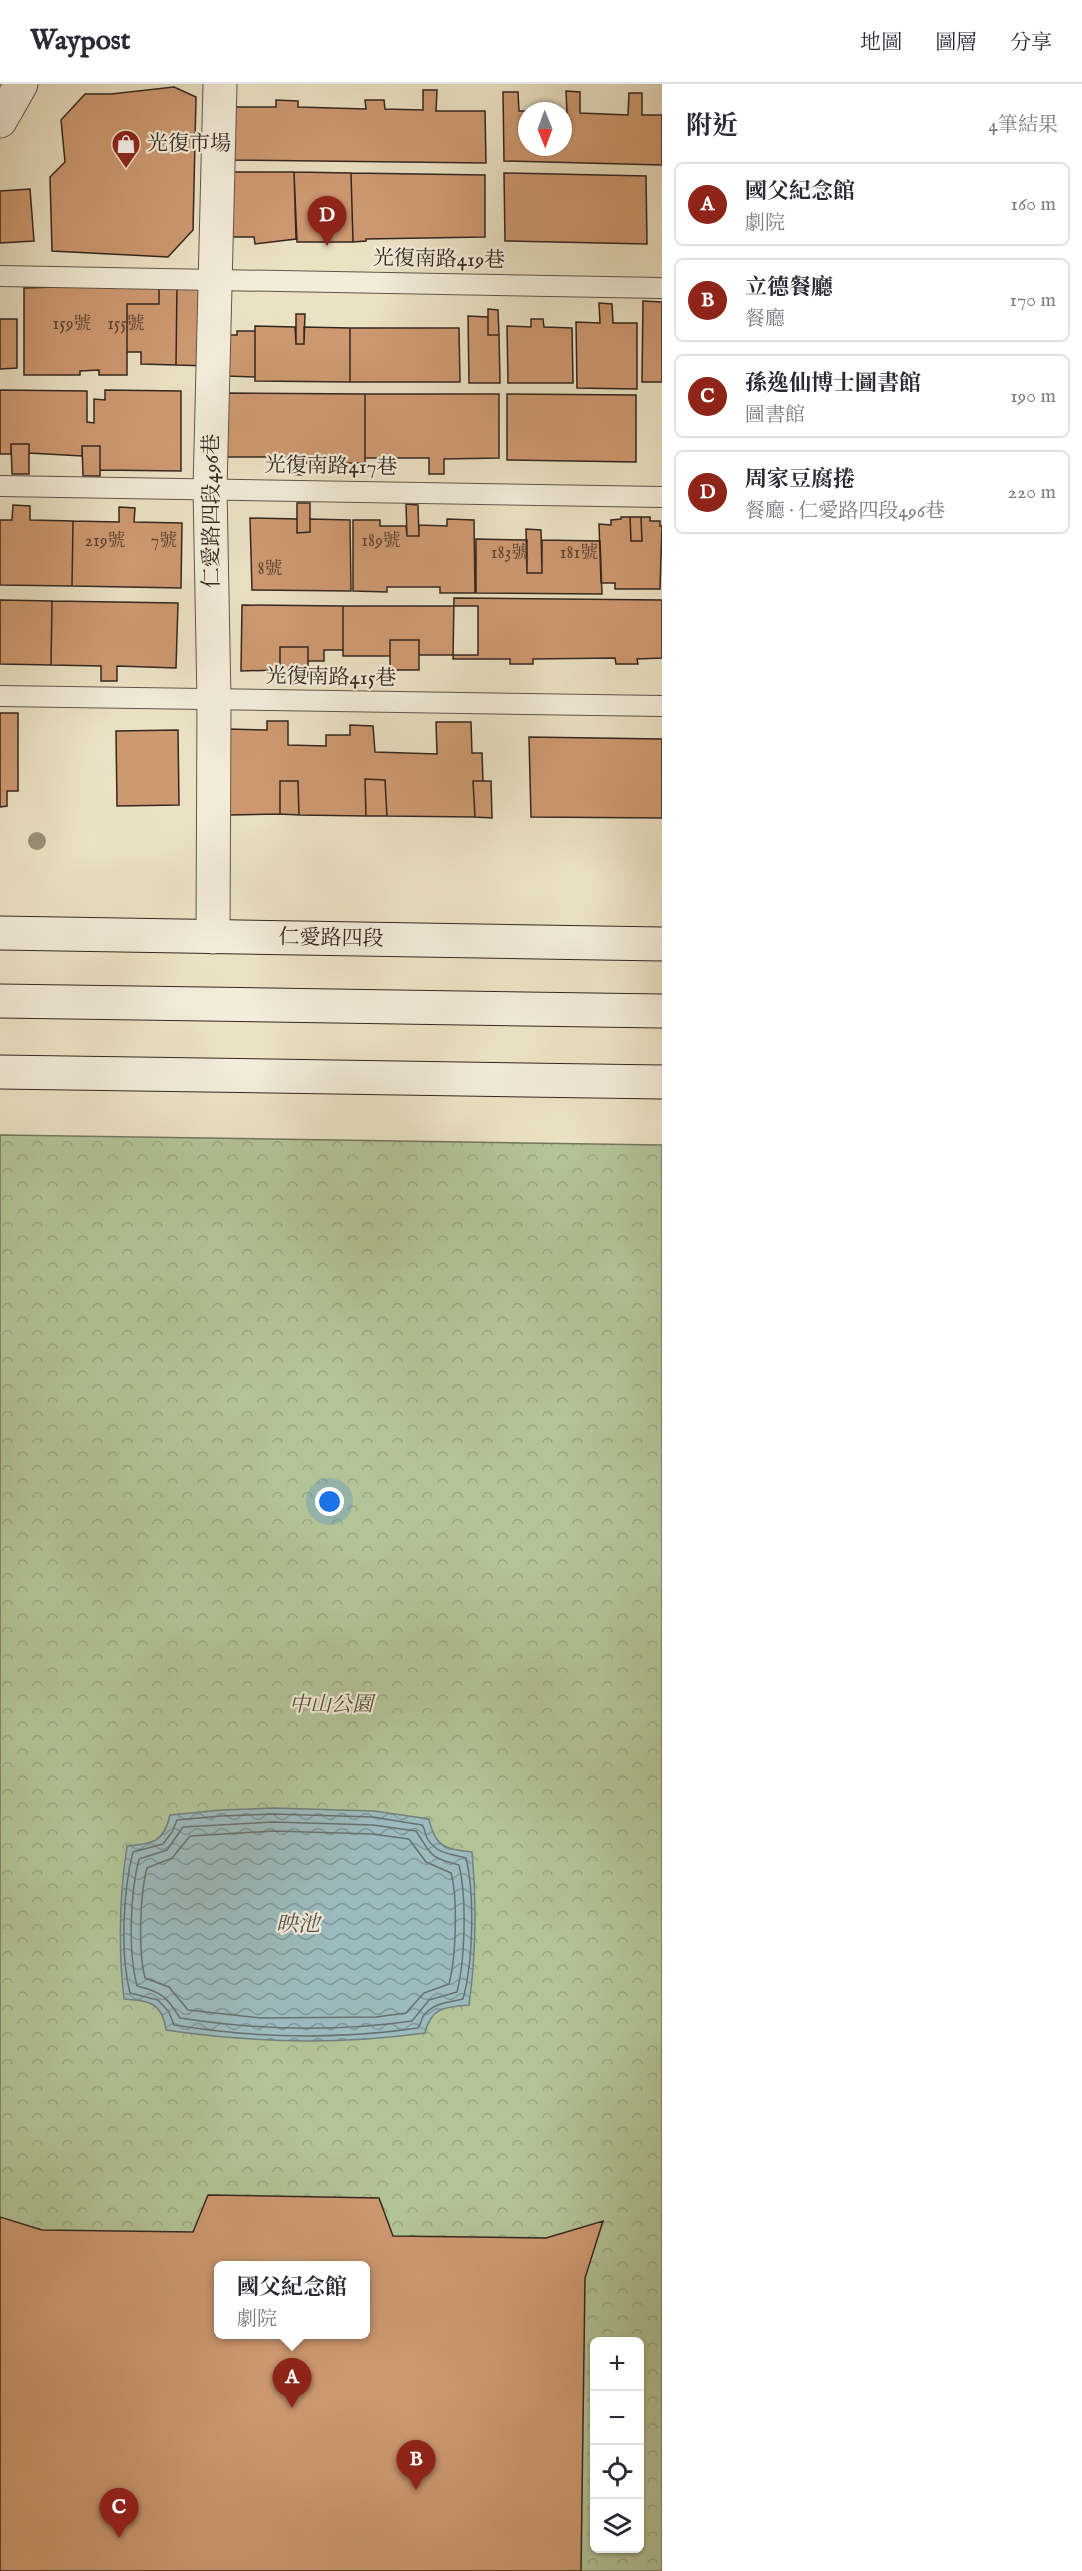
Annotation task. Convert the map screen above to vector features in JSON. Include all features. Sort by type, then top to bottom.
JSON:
[{"type":"main road","points":[[0,121],[21,84]]},
{"type":"main road","name":"仁愛路四段496巷","points":[[213,937],[214,700],[210,489],[220,84]]},
{"type":"main road","name":"仁愛路四段","points":[[0,933],[662,944]]},
{"type":"main road","points":[[0,1001],[662,1011]]},
{"type":"main road","points":[[0,1072],[662,1082]]},
{"type":"lane","name":"光復南路419巷","points":[[0,276],[662,288]]},
{"type":"lane","name":"光復南路417巷","points":[[0,486],[662,496]]},
{"type":"lane","name":"光復南路415巷","points":[[0,696],[662,706]]},
{"type":"green space","name":"中山公園","points":[[0,1135],[662,1145],[662,2571],[0,2571]]},
{"type":"water","name":"映池","points":[[273,1808],[374,1811],[429,1819],[434,1836],[443,1845],[455,1850],[472,1852],[475,1928],[469,2005],[446,2008],[435,2013],[425,2033],[328,2041],[296,2041],[231,2038],[166,2030],[158,2008],[147,2002],[124,1999],[120,1922],[127,1846],[156,1840],[164,1831],[170,1815]]},
{"type":"building","name":"光復市場","points":[[174,87],[196,97],[193,230],[168,257],[52,251],[50,177],[65,162],[61,120],[85,94],[111,94]]},
{"type":"building","points":[[423,90],[437,90],[436,111],[485,111],[486,163],[229,160],[228,107],[276,107],[276,100],[298,101],[298,107],[366,109],[365,100],[384,100],[385,109],[423,110]]},
{"type":"building","points":[[566,91],[580,92],[580,113],[628,115],[629,93],[642,93],[642,115],[662,115],[662,165],[504,161],[503,92],[518,92],[518,156],[572,156],[572,102],[566,102]]},
{"type":"building","points":[[228,172],[294,172],[296,239],[255,244],[254,237],[229,237]]},
{"type":"building","points":[[294,172],[351,173],[353,242],[297,242]]},
{"type":"building","points":[[351,173],[485,175],[485,237],[366,239],[366,241],[353,242]]},
{"type":"building","points":[[504,173],[646,176],[647,244],[505,241]]},
{"type":"building","points":[[30,189],[34,241],[0,243],[0,191]]},
{"type":"building","points":[[203,283],[210,366],[176,365],[177,284]]},
{"type":"building","points":[[159,284],[159,304],[127,304],[127,375],[99,375],[99,370],[80,371],[80,375],[24,375],[24,288]]},
{"type":"building","points":[[159,284],[177,284],[176,365],[141,364],[141,352],[127,352],[127,304],[159,304]]},
{"type":"building","points":[[643,301],[662,302],[662,382],[642,382]]},
{"type":"building","points":[[599,303],[612,304],[613,323],[637,323],[637,389],[577,388],[576,322],[600,323]]},
{"type":"building","points":[[488,309],[498,310],[499,335],[488,335]]},
{"type":"building","points":[[296,314],[305,314],[304,344],[296,344]]},
{"type":"building","points":[[468,316],[488,317],[488,335],[499,335],[500,383],[469,383]]},
{"type":"building","points":[[0,319],[17,319],[17,368],[0,369]]},
{"type":"building","points":[[531,319],[543,319],[544,327],[572,328],[573,383],[508,383],[507,326],[531,327]]},
{"type":"building","points":[[255,326],[295,327],[296,344],[304,344],[304,327],[350,328],[350,382],[255,381]]},
{"type":"building","points":[[350,328],[459,328],[460,382],[350,382]]},
{"type":"building","points":[[237,331],[255,331],[255,377],[226,376],[226,335],[237,335]]},
{"type":"building","points":[[0,390],[87,391],[87,422],[94,423],[94,399],[105,400],[105,390],[181,391],[181,471],[100,470],[100,446],[82,446],[82,456],[29,453],[29,444],[11,444],[11,454],[0,454]]},
{"type":"building","points":[[225,393],[365,394],[365,463],[302,463],[302,475],[289,474],[288,457],[225,457]]},
{"type":"building","points":[[365,394],[499,394],[499,458],[444,459],[444,474],[429,474],[429,458],[365,458]]},
{"type":"building","points":[[507,394],[636,395],[636,462],[507,460]]},
{"type":"building","points":[[11,444],[29,444],[29,474],[12,474]]},
{"type":"building","points":[[82,446],[100,446],[100,476],[83,476]]},
{"type":"building","points":[[297,503],[310,503],[310,532],[297,533]]},
{"type":"building","points":[[406,504],[418,505],[419,536],[407,536]]},
{"type":"building","points":[[13,505],[30,506],[30,520],[73,521],[72,586],[0,585],[0,520],[12,520]]},
{"type":"building","points":[[119,507],[135,508],[134,522],[182,523],[181,588],[72,586],[73,521],[119,522]]},
{"type":"building","points":[[621,517],[630,517],[631,541],[642,541],[641,517],[650,517],[650,521],[660,521],[660,526],[662,526],[660,589],[615,589],[615,583],[601,583],[599,524],[611,525],[611,520],[621,519]]},
{"type":"building","points":[[630,517],[641,517],[642,541],[631,541]]},
{"type":"building","points":[[250,518],[297,519],[297,533],[310,532],[310,519],[350,520],[351,591],[252,590]]},
{"type":"building","points":[[447,519],[474,520],[475,593],[440,593],[440,587],[387,587],[387,592],[353,591],[353,520],[380,520],[380,526],[406,526],[407,536],[419,536],[419,525],[447,526]]},
{"type":"building","points":[[526,529],[541,530],[542,573],[527,573]]},
{"type":"building","points":[[476,539],[527,540],[527,573],[542,573],[542,540],[600,541],[602,594],[476,593]]},
{"type":"building","points":[[454,598],[662,600],[662,658],[637,659],[638,664],[616,664],[615,658],[533,659],[533,664],[510,664],[510,659],[453,659]]},
{"type":"building","points":[[0,600],[52,601],[51,665],[0,664]]},
{"type":"building","points":[[52,601],[178,603],[176,668],[117,666],[117,681],[101,681],[101,666],[51,665]]},
{"type":"building","points":[[242,605],[343,606],[343,650],[324,650],[324,661],[308,661],[308,647],[280,647],[280,670],[241,671]]},
{"type":"building","points":[[343,606],[478,606],[478,655],[419,655],[419,640],[390,640],[390,656],[343,656]]},
{"type":"building","points":[[390,640],[419,640],[419,670],[390,670]]},
{"type":"building","points":[[280,647],[308,647],[308,677],[280,677]]},
{"type":"building","points":[[0,713],[18,713],[18,791],[7,791],[7,806],[0,807]]},
{"type":"building","points":[[267,721],[288,721],[288,745],[326,746],[326,735],[350,735],[350,725],[373,726],[375,752],[437,754],[436,722],[471,722],[472,753],[482,753],[483,781],[473,781],[475,817],[387,816],[385,780],[365,779],[366,816],[299,815],[298,781],[280,781],[280,814],[230,815],[228,729],[267,730]]},
{"type":"building","points":[[178,730],[179,805],[117,806],[116,731]]},
{"type":"building","points":[[529,737],[662,739],[662,818],[531,817]]},
{"type":"building","points":[[365,779],[385,780],[387,816],[366,816]]},
{"type":"building","points":[[280,781],[298,781],[299,815],[280,814]]},
{"type":"building","points":[[473,781],[491,781],[492,818],[475,817]]},
{"type":"building","points":[[208,2195],[379,2198],[393,2236],[546,2238],[603,2221],[585,2278],[581,2571],[0,2571],[0,2217],[42,2230],[193,2232]]},
{"type":"place","name":"光復市場","points":[[126,170]]},
{"type":"place","name":"周家豆腐捲","points":[[327,246]]},
{"type":"place","name":"國父紀念館","points":[[292,2408]]},
{"type":"place","name":"立德餐廳","points":[[416,2490]]},
{"type":"place","name":"孫逸仙博士圖書館","points":[[119,2538]]}]
